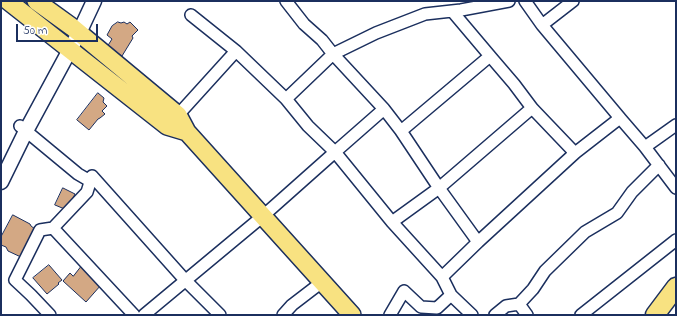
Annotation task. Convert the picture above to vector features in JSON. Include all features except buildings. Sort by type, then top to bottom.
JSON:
[{"type":"highway","points":[[655,315],[676,287]]},
{"type":"main road","points":[[8,1],[167,126],[187,132]]},
{"type":"main road","points":[[36,1],[76,30],[178,115],[187,132],[352,315]]},
{"type":"street","points":[[76,30],[84,1]]},
{"type":"street","points":[[1,166],[23,129],[66,47],[94,1]]},
{"type":"street","points":[[286,1],[304,24],[322,40],[384,109],[478,242]]},
{"type":"street","points":[[286,99],[333,54],[376,33],[425,14],[492,5],[509,1]]},
{"type":"street","points":[[524,1],[542,26],[645,147],[676,188]]},
{"type":"street","points":[[542,26],[573,1]]},
{"type":"street","points":[[452,11],[514,84],[532,108],[575,153]]},
{"type":"street","points":[[191,15],[236,51],[286,99],[308,126],[335,152],[392,222],[442,277],[451,294],[472,315]]},
{"type":"street","points":[[178,115],[236,51]]},
{"type":"street","points":[[401,131],[490,56]]},
{"type":"street","points":[[392,222],[439,188],[532,108]]},
{"type":"street","points":[[144,315],[262,216],[384,109]]},
{"type":"street","points":[[442,277],[575,153],[620,118]]},
{"type":"street","points":[[645,147],[676,125]]},
{"type":"street","points":[[23,129],[78,174],[90,181]]},
{"type":"street","points":[[1,182],[23,129]]},
{"type":"street","points":[[495,315],[506,306],[519,304],[545,271],[585,232],[617,213],[632,192],[659,165]]},
{"type":"street","points":[[50,315],[31,294],[15,280],[40,230],[53,228],[87,192],[92,176],[185,280],[220,315]]},
{"type":"street","points":[[53,228],[134,315]]},
{"type":"street","points":[[580,315],[676,240]]},
{"type":"street","points":[[283,315],[292,305],[322,282]]},
{"type":"street","points":[[390,315],[404,291],[421,306],[437,308],[451,294]]},
{"type":"street","points":[[519,304],[527,315]]}]
